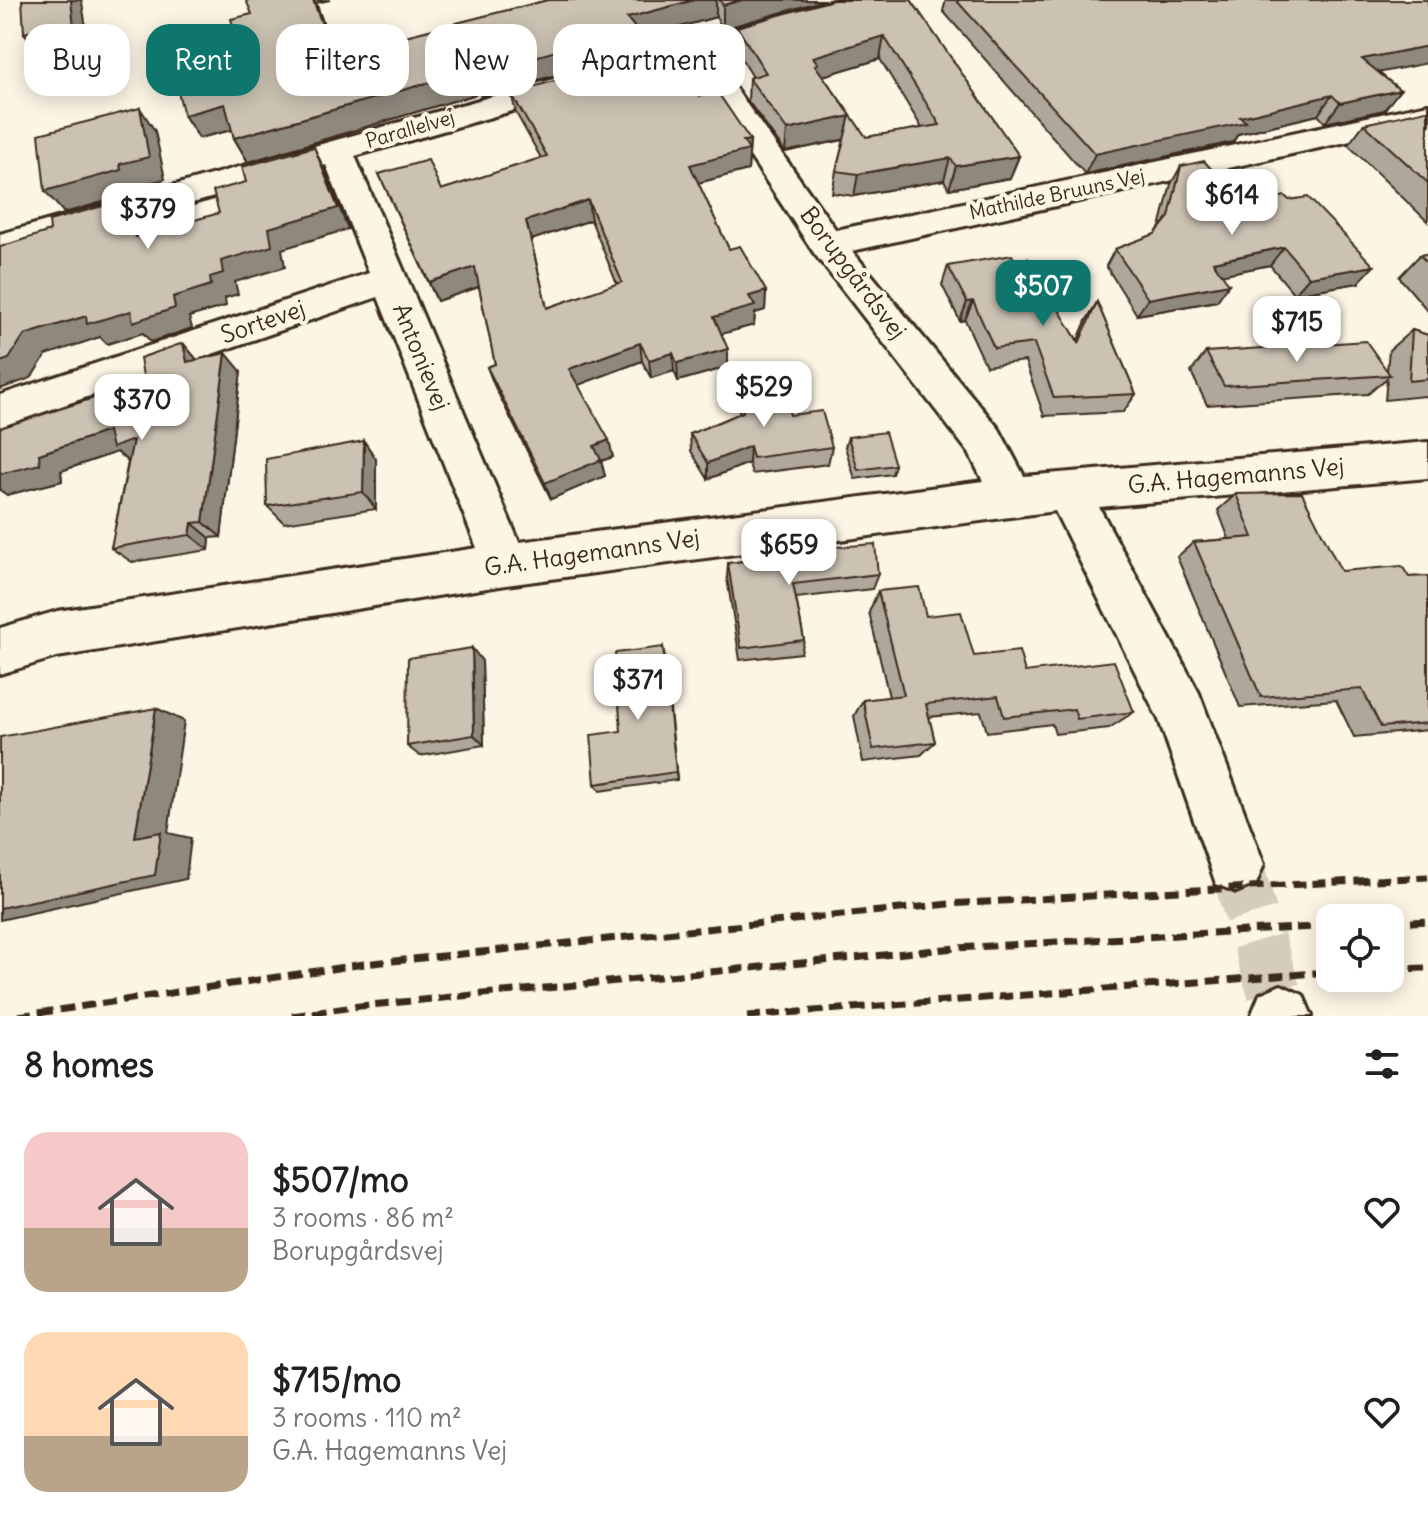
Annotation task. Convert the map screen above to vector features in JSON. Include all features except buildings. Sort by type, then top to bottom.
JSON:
[{"type":"street","name":"Parallelvej","points":[[745,35],[867,0]]},
{"type":"street","name":"Parallelvej","points":[[0,246],[553,89]]},
{"type":"street","name":"Borupgårdsvej","points":[[726,96],[827,244],[984,441],[1012,496]]},
{"type":"street","name":"Mathilde Bruuns Vej","points":[[827,244],[1428,114]]},
{"type":"street","name":"Antonievej","points":[[336,149],[506,564]]},
{"type":"street","name":"Sortevej","points":[[0,411],[389,280]]},
{"type":"street","name":"G.A. Hagemanns Vej","points":[[0,651],[57,634],[506,564],[1012,496],[1428,460]]},
{"type":"street","points":[[1067,490],[1181,711],[1236,864]]},
{"type":"tunnel","points":[[1236,864],[1281,1015]]},
{"type":"railway","points":[[18,1016],[364,964],[949,904],[1428,877]]},
{"type":"railway","points":[[1404,922],[1428,921]]},
{"type":"railway","points":[[292,1016],[360,1006],[956,948],[1316,927]]},
{"type":"railway","points":[[1404,969],[1428,968]]},
{"type":"railway","points":[[747,1016],[1316,973]]}]
